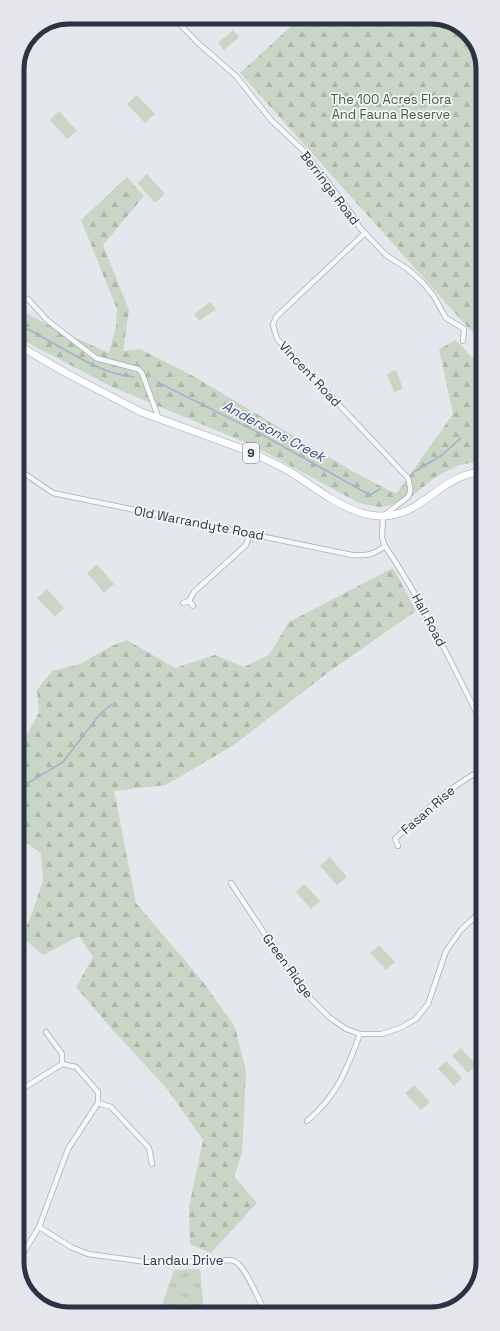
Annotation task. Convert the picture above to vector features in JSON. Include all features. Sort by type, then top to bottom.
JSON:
[{"type":"main road","name":"9","points":[[24,348],[122,403],[159,419],[251,452],[288,471],[345,506],[361,514],[383,516],[404,512],[418,505],[454,480],[476,473]]},
{"type":"street","name":"Berringa Road","points":[[180,24],[198,43],[236,76],[271,120],[305,152],[365,233],[386,255],[409,270],[423,283],[433,295],[446,318],[464,329],[463,341]]},
{"type":"street","name":"Vincent Road","points":[[365,233],[276,317],[272,325],[277,338],[408,478],[411,487],[408,497],[383,516]]},
{"type":"street","points":[[28,299],[47,320],[96,358],[138,369],[142,373],[159,419]]},
{"type":"street","name":"Old Warrandyte Road","points":[[24,473],[53,493],[352,555],[370,555],[376,553],[385,546]]},
{"type":"street","name":"Hall Road","points":[[383,516],[382,538],[385,546],[418,598],[476,712]]},
{"type":"street","points":[[182,603],[189,601],[194,592],[246,545],[250,533]]},
{"type":"street","points":[[189,601],[193,606]]},
{"type":"street","name":"Fasan Rise","points":[[395,839],[452,789],[476,773]]},
{"type":"street","name":"Fasan Rise","points":[[388,836],[395,839],[398,846]]},
{"type":"street","name":"Green Ridge","points":[[231,883],[294,978],[311,999],[329,1017],[346,1029],[360,1034]]},
{"type":"street","points":[[307,1121],[331,1096],[346,1072],[360,1034],[382,1034],[400,1028],[416,1019],[428,1004],[446,951],[461,930],[476,916]]},
{"type":"street","points":[[46,1032],[62,1054],[62,1064]]},
{"type":"street","points":[[24,1088],[62,1064],[76,1067],[98,1092],[98,1103],[68,1149],[39,1227],[24,1252]]},
{"type":"street","points":[[98,1103],[111,1107],[149,1148],[152,1164]]},
{"type":"street","name":"Landau Drive","points":[[39,1227],[71,1247],[88,1254],[154,1263],[225,1260],[235,1261],[241,1266],[263,1307]]},
{"type":"green space","name":"The 100 Acres Flora And Fauna Reserve","points":[[293,24],[434,24],[448,27],[465,39],[473,52],[476,63],[476,336],[240,73]]},
{"type":"green space","points":[[233,30],[239,37],[224,50],[218,43]]},
{"type":"green space","points":[[137,95],[155,114],[145,123],[127,104]]},
{"type":"green space","points":[[59,111],[77,131],[67,139],[50,120]]},
{"type":"green space","points":[[147,174],[165,194],[155,203],[137,183]]},
{"type":"green space","points":[[127,177],[144,196],[103,245],[129,310],[123,351],[140,349],[195,377],[354,472],[392,492],[397,493],[453,414],[439,349],[456,340],[476,362],[476,462],[459,465],[437,476],[412,496],[388,506],[379,507],[359,503],[254,446],[110,386],[24,341],[24,312],[52,327],[109,353],[116,326],[117,309],[81,220]]},
{"type":"green space","points":[[210,302],[216,309],[199,321],[194,314]]},
{"type":"green space","points":[[396,370],[403,389],[394,392],[387,374]]},
{"type":"green space","points":[[97,564],[114,584],[104,593],[87,573]]},
{"type":"green space","points":[[393,568],[416,611],[330,671],[234,745],[166,785],[114,791],[136,903],[203,982],[235,1027],[246,1072],[242,1153],[234,1176],[257,1203],[211,1253],[190,1244],[189,1207],[203,1140],[168,1090],[111,1028],[76,987],[93,957],[79,936],[43,955],[24,939],[24,932],[43,880],[41,853],[24,841],[24,739],[39,713],[37,690],[52,671],[80,664],[112,646],[127,640],[175,668],[215,655],[244,667],[269,655],[289,622]]},
{"type":"green space","points":[[47,589],[64,608],[55,617],[37,598]]},
{"type":"green space","points":[[330,857],[347,877],[337,885],[320,866]]},
{"type":"green space","points":[[304,884],[320,901],[311,909],[296,892]]},
{"type":"green space","points":[[379,945],[395,962],[386,970],[370,953]]},
{"type":"green space","points":[[461,1048],[476,1065],[468,1073],[452,1056]]},
{"type":"green space","points":[[446,1061],[462,1078],[454,1086],[438,1069]]},
{"type":"green space","points":[[414,1085],[430,1102],[421,1110],[405,1093]]},
{"type":"green space","points":[[200,1269],[203,1307],[161,1307],[174,1270]]},
{"type":"waterway","name":"Andersons Creek","points":[[24,328],[94,365],[112,372],[134,377]]},
{"type":"waterway","name":"Andersons Creek","points":[[157,382],[259,433],[370,495],[380,489]]},
{"type":"waterway","name":"Andersons Creek","points":[[414,472],[442,455],[461,438]]},
{"type":"waterway","points":[[24,785],[63,762],[100,714],[112,704]]}]
